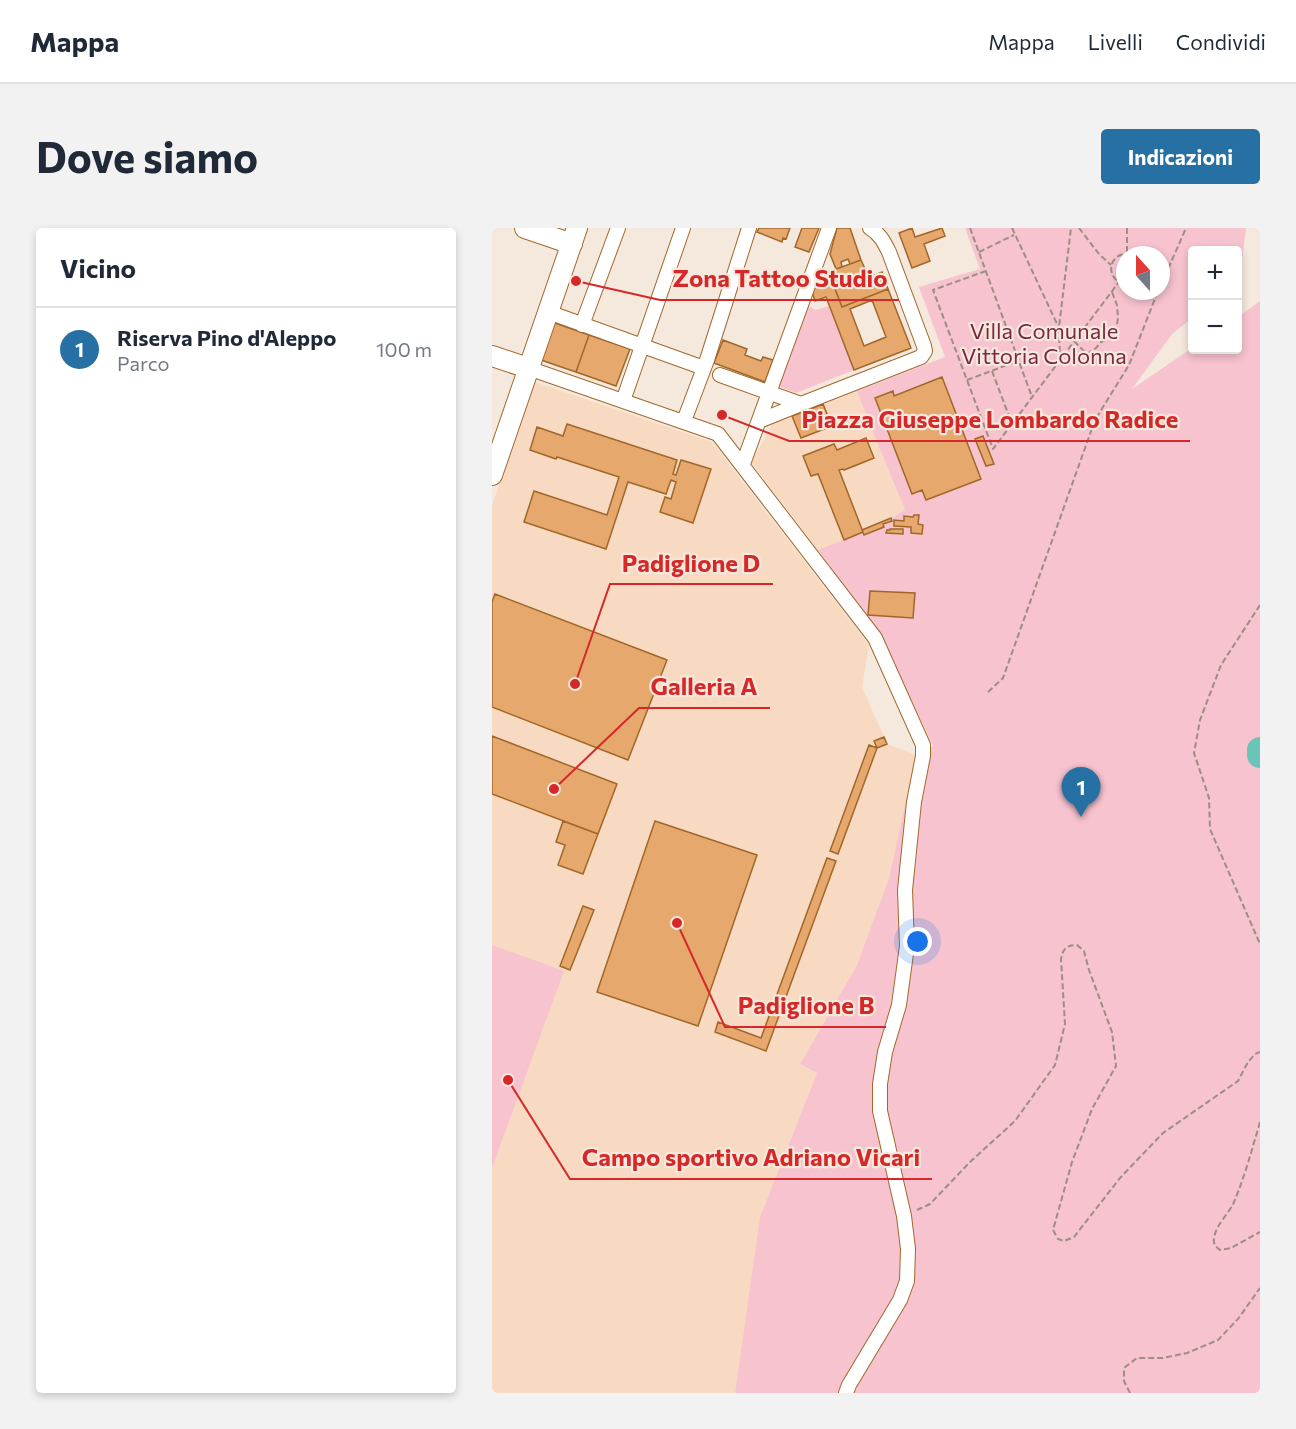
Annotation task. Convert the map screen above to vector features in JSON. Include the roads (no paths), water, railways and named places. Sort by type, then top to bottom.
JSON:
[{"type":"main road","points":[[492,475],[575,236],[525,228]]},
{"type":"main road","points":[[492,356],[528,368]]},
{"type":"street","points":[[582,325],[618,228]]},
{"type":"street","points":[[623,401],[683,228]]},
{"type":"street","points":[[684,421],[706,364],[749,228]]},
{"type":"street","points":[[744,466],[829,228]]},
{"type":"street","points":[[759,421],[918,358],[924,353],[924,346],[889,252],[877,232],[870,228]]},
{"type":"street","points":[[548,312],[688,362],[706,364]]},
{"type":"street","points":[[528,368],[718,434],[875,638],[923,745],[914,802],[905,890],[908,946],[899,1005],[885,1052],[880,1084],[880,1111],[904,1216],[908,1249],[907,1281],[900,1300],[849,1384],[846,1393]]},
{"type":"street","points":[[720,375],[772,391],[801,404]]},
{"type":"waterway","points":[[1260,750],[1260,755]]},
{"type":"place","name":"Zona Tattoo Studio","points":[[576,281]]},
{"type":"place","name":"Piazza Giuseppe Lombardo Radice","points":[[722,415]]},
{"type":"place","name":"Padiglione D","points":[[575,684]]},
{"type":"place","name":"Galleria A","points":[[554,789]]},
{"type":"place","name":"Riserva Pino d'Aleppo","points":[[1081,817]]},
{"type":"place","name":"Padiglione B","points":[[677,923]]},
{"type":"place","name":"Campo sportivo Adriano Vicari","points":[[508,1080]]},
{"type":"park label","name":"Villa Comunale Vittoria Colonna","points":[[1044,344]]}]
